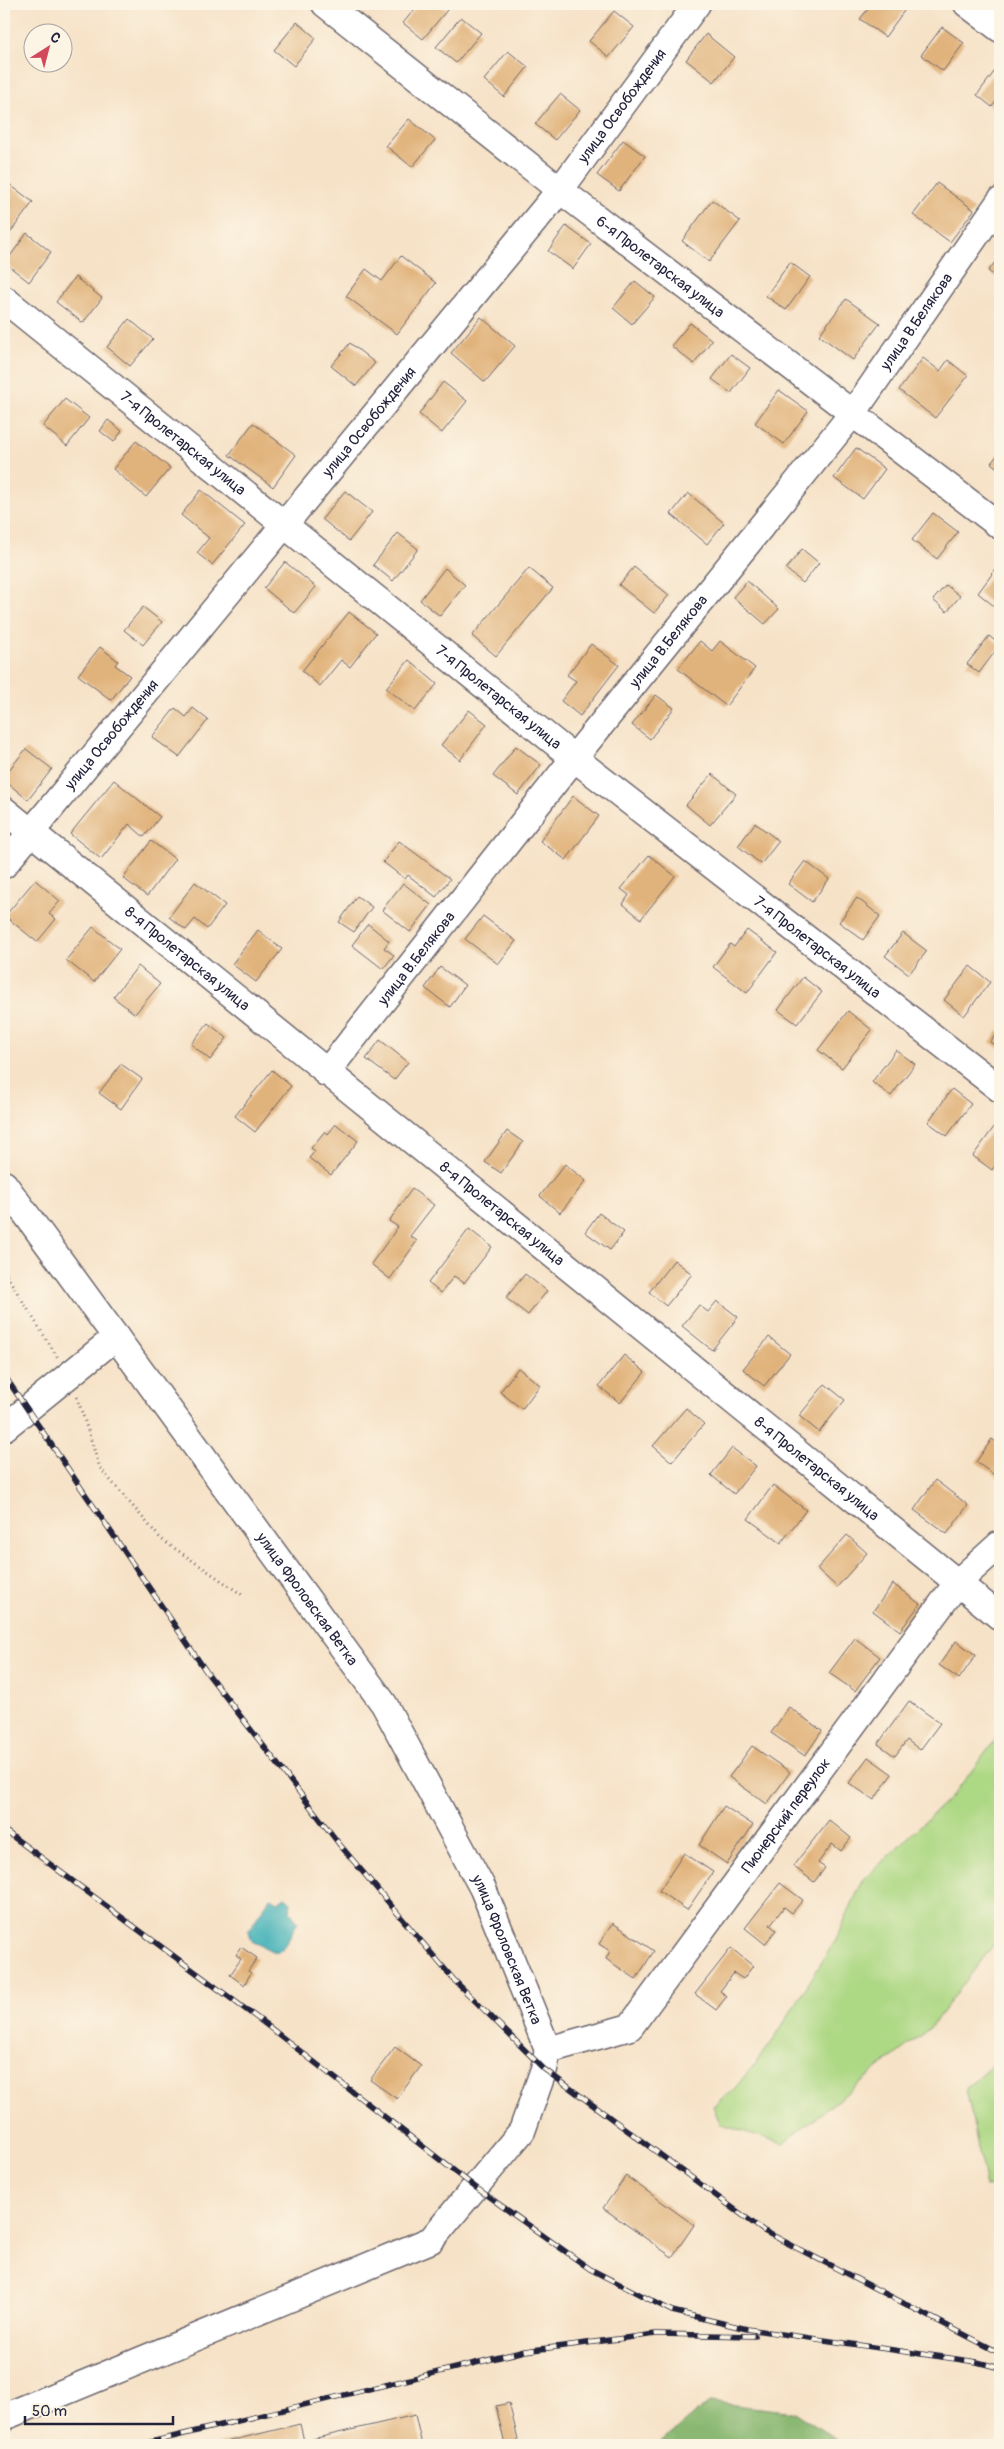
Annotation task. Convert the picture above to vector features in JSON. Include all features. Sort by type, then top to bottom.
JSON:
[{"type":"street","name":"6-я Пролетарская улица","points":[[325,4],[560,190],[1000,526]]},
{"type":"street","name":"улица Освобождения","points":[[30,832],[560,190],[697,4]]},
{"type":"street","points":[[967,4],[1000,29]]},
{"type":"street","name":"улица В.Белякова","points":[[326,1073],[574,758],[853,413],[1000,201]]},
{"type":"street","name":"7-я Пролетарская улица","points":[[4,299],[574,758],[1000,1089]]},
{"type":"street","name":"8-я Пролетарская улица","points":[[4,810],[326,1073],[1000,1617]]},
{"type":"street","points":[[4,865],[30,832]]},
{"type":"street","name":"улица Фроловская Ветка","points":[[4,1184],[384,1704],[483,1889],[548,2050]]},
{"type":"street","points":[[4,1428],[116,1337]]},
{"type":"street","name":"Пионерский переулок","points":[[548,2050],[630,2027],[958,1582],[1000,1544]]},
{"type":"street","points":[[4,2417],[431,2240],[522,2131],[544,2070],[548,2050]]},
{"type":"path","points":[[4,1271],[69,1376],[100,1468],[161,1540],[244,1596]]},
{"type":"green space","points":[[1000,1734],[1000,1936],[931,2027],[783,2143],[721,2125],[713,2107],[735,2088],[770,2045],[835,1941],[863,1880],[953,1795]]},
{"type":"green space","points":[[1000,2058],[1000,2185],[986,2187],[966,2088]]},
{"type":"green space","points":[[709,2402],[795,2412],[844,2445],[658,2445]]},
{"type":"water","points":[[285,1897],[291,1902],[290,1912],[298,1922],[282,1950],[274,1952],[252,1941],[248,1931],[270,1898],[278,1902]]},
{"type":"building","points":[[419,4],[440,4],[447,10],[423,39],[403,23]]},
{"type":"building","points":[[872,4],[909,4],[885,37],[860,19]]},
{"type":"building","points":[[614,11],[634,27],[609,57],[589,41]]},
{"type":"building","points":[[461,17],[481,33],[456,63],[436,47]]},
{"type":"building","points":[[297,22],[316,38],[294,66],[274,50]]},
{"type":"building","points":[[942,27],[964,43],[943,71],[921,55]]},
{"type":"building","points":[[706,34],[734,57],[714,82],[686,60]]},
{"type":"building","points":[[508,51],[528,67],[504,97],[484,80]]},
{"type":"building","points":[[997,68],[1000,70],[1000,96],[992,107],[977,95]]},
{"type":"building","points":[[560,94],[580,110],[555,140],[535,124]]},
{"type":"building","points":[[409,119],[435,140],[412,167],[386,146]]},
{"type":"building","points":[[623,140],[645,156],[619,191],[597,175]]},
{"type":"building","points":[[937,183],[974,210],[950,242],[913,215]]},
{"type":"building","points":[[9,184],[33,202],[4,241],[4,190]]},
{"type":"building","points":[[712,200],[740,221],[709,262],[682,241]]},
{"type":"building","points":[[566,226],[591,244],[573,269],[548,251]]},
{"type":"building","points":[[27,233],[51,252],[29,282],[5,263]]},
{"type":"building","points":[[401,256],[436,283],[397,334],[346,296],[366,269],[382,281]]},
{"type":"building","points":[[1000,256],[1000,280],[988,271]]},
{"type":"building","points":[[790,262],[810,277],[786,310],[766,296]]},
{"type":"building","points":[[75,277],[102,298],[83,323],[56,302]]},
{"type":"building","points":[[635,281],[655,297],[632,324],[613,308]]},
{"type":"building","points":[[846,299],[880,323],[853,360],[819,335]]},
{"type":"building","points":[[481,317],[515,346],[485,382],[451,353]]},
{"type":"building","points":[[129,319],[153,339],[130,366],[107,347]]},
{"type":"building","points":[[690,323],[712,340],[694,364],[671,346]]},
{"type":"building","points":[[350,343],[375,363],[356,386],[331,366]]},
{"type":"building","points":[[731,354],[750,368],[731,393],[712,379]]},
{"type":"building","points":[[923,358],[940,371],[948,360],[968,376],[935,418],[899,390]]},
{"type":"building","points":[[443,382],[467,401],[442,433],[419,414]]},
{"type":"building","points":[[779,390],[808,411],[784,444],[755,423]]},
{"type":"building","points":[[65,399],[89,418],[67,446],[43,426]]},
{"type":"building","points":[[108,420],[122,431],[114,442],[100,431]]},
{"type":"building","points":[[253,423],[296,455],[273,487],[229,455]]},
{"type":"building","points":[[136,441],[170,468],[146,497],[113,469]]},
{"type":"building","points":[[856,448],[885,469],[863,499],[834,478]]},
{"type":"building","points":[[1000,452],[1000,470],[991,463]]},
{"type":"building","points":[[201,490],[245,525],[212,565],[197,553],[209,538],[181,515]]},
{"type":"building","points":[[345,491],[372,512],[349,541],[322,519]]},
{"type":"building","points":[[688,493],[724,523],[707,544],[671,514]]},
{"type":"building","points":[[933,513],[958,532],[937,559],[912,540]]},
{"type":"building","points":[[398,533],[418,549],[393,581],[373,565]]},
{"type":"building","points":[[802,549],[819,563],[803,583],[786,569]]},
{"type":"building","points":[[285,562],[316,587],[294,613],[264,588]]},
{"type":"building","points":[[998,566],[1000,568],[1000,611],[978,593]]},
{"type":"building","points":[[634,567],[669,595],[654,613],[619,585]]},
{"type":"building","points":[[445,568],[465,585],[440,616],[420,600]]},
{"type":"building","points":[[529,568],[553,588],[496,656],[472,636]]},
{"type":"building","points":[[747,581],[779,609],[765,624],[733,597]]},
{"type":"building","points":[[946,585],[960,596],[947,612],[933,600]]},
{"type":"building","points":[[143,607],[162,622],[143,645],[124,630]]},
{"type":"building","points":[[349,612],[376,633],[350,667],[341,660],[320,686],[302,671]]},
{"type":"building","points":[[989,636],[1000,645],[979,673],[967,664]]},
{"type":"building","points":[[700,641],[712,651],[720,641],[755,668],[726,706],[678,669]]},
{"type":"building","points":[[591,644],[619,665],[580,716],[561,701],[576,681],[567,675]]},
{"type":"building","points":[[100,647],[118,661],[115,665],[130,676],[111,700],[78,675]]},
{"type":"building","points":[[409,660],[437,684],[415,711],[386,688]]},
{"type":"building","points":[[656,695],[674,708],[650,739],[632,725]]},
{"type":"building","points":[[175,708],[186,717],[193,708],[208,720],[179,757],[152,737]]},
{"type":"building","points":[[469,710],[487,724],[460,760],[441,745]]},
{"type":"building","points":[[516,746],[541,765],[518,795],[493,776]]},
{"type":"building","points":[[26,749],[52,769],[28,800],[4,780],[4,776]]},
{"type":"building","points":[[712,774],[736,794],[710,825],[686,805]]},
{"type":"building","points":[[114,780],[160,817],[144,837],[129,824],[101,859],[70,834]]},
{"type":"building","points":[[573,796],[599,816],[566,860],[540,841]]},
{"type":"building","points":[[755,823],[779,841],[761,864],[738,846]]},
{"type":"building","points":[[151,841],[175,859],[147,896],[123,878]]},
{"type":"building","points":[[399,841],[450,879],[436,897],[408,875],[405,879],[383,862]]},
{"type":"building","points":[[649,855],[675,876],[641,919],[623,904],[629,895],[621,889]]},
{"type":"building","points":[[805,861],[829,879],[812,902],[788,884]]},
{"type":"building","points":[[35,880],[60,901],[49,914],[56,919],[37,942],[5,916]]},
{"type":"building","points":[[195,882],[225,905],[207,929],[195,919],[186,930],[169,917]]},
{"type":"building","points":[[403,883],[431,905],[410,932],[382,910]]},
{"type":"building","points":[[357,896],[372,907],[354,932],[339,922]]},
{"type":"building","points":[[857,898],[880,916],[863,940],[839,922]]},
{"type":"building","points":[[483,916],[516,941],[498,964],[465,939]]},
{"type":"building","points":[[368,924],[389,941],[384,948],[394,955],[383,969],[352,945]]},
{"type":"building","points":[[93,927],[120,949],[94,982],[66,960]]},
{"type":"building","points":[[258,930],[282,949],[256,982],[232,964]]},
{"type":"building","points":[[747,930],[777,952],[747,993],[713,967],[730,944],[734,947]]},
{"type":"building","points":[[903,933],[927,951],[909,974],[885,956]]},
{"type":"building","points":[[138,966],[160,984],[135,1014],[113,997]]},
{"type":"building","points":[[970,966],[990,982],[964,1016],[944,1000]]},
{"type":"building","points":[[440,967],[465,985],[450,1007],[425,988]]},
{"type":"building","points":[[803,977],[822,992],[797,1024],[778,1010]]},
{"type":"building","points":[[848,1011],[872,1030],[842,1068],[818,1050]]},
{"type":"building","points":[[208,1023],[227,1038],[210,1060],[191,1044]]},
{"type":"building","points":[[1000,1029],[1000,1049],[990,1042]]},
{"type":"building","points":[[380,1040],[408,1062],[394,1080],[366,1059]]},
{"type":"building","points":[[896,1050],[915,1064],[891,1096],[872,1082]]},
{"type":"building","points":[[121,1064],[142,1079],[121,1109],[99,1093]]},
{"type":"building","points":[[272,1070],[291,1086],[255,1132],[235,1116]]},
{"type":"building","points":[[952,1089],[971,1104],[947,1136],[928,1122]]},
{"type":"building","points":[[997,1123],[1000,1126],[1000,1159],[992,1170],[973,1156]]},
{"type":"building","points":[[336,1124],[358,1141],[331,1175],[309,1158],[315,1151],[311,1148],[325,1131],[328,1134]]},
{"type":"building","points":[[507,1131],[523,1142],[501,1173],[485,1162]]},
{"type":"building","points":[[565,1164],[586,1181],[560,1213],[540,1196]]},
{"type":"building","points":[[412,1189],[434,1205],[410,1236],[417,1241],[390,1279],[371,1264],[398,1227],[389,1221]]},
{"type":"building","points":[[599,1213],[624,1232],[610,1250],[585,1232]]},
{"type":"building","points":[[469,1229],[492,1247],[464,1283],[454,1276],[441,1293],[428,1283]]},
{"type":"building","points":[[674,1260],[692,1274],[666,1306],[649,1292]]},
{"type":"building","points":[[525,1274],[547,1291],[528,1315],[506,1298]]},
{"type":"building","points":[[717,1301],[738,1317],[712,1350],[682,1326],[699,1305],[708,1312]]},
{"type":"building","points":[[769,1337],[790,1354],[764,1386],[743,1369]]},
{"type":"building","points":[[624,1355],[645,1372],[620,1403],[599,1386]]},
{"type":"building","points":[[518,1368],[540,1385],[522,1409],[500,1392]]},
{"type":"building","points":[[825,1384],[845,1400],[819,1432],[799,1416]]},
{"type":"building","points":[[686,1408],[704,1424],[672,1462],[653,1446]]},
{"type":"building","points":[[992,1439],[1000,1445],[1000,1479],[976,1462]]},
{"type":"building","points":[[732,1448],[756,1466],[734,1494],[711,1475]]},
{"type":"building","points":[[935,1480],[968,1505],[947,1534],[914,1510]]},
{"type":"building","points":[[773,1485],[806,1510],[781,1543],[748,1519]]},
{"type":"building","points":[[847,1535],[867,1553],[837,1587],[817,1569]]},
{"type":"building","points":[[893,1584],[920,1604],[900,1631],[873,1611]]},
{"type":"building","points":[[855,1638],[880,1657],[855,1691],[829,1673]]},
{"type":"building","points":[[956,1641],[976,1655],[959,1679],[939,1665]]},
{"type":"building","points":[[909,1701],[940,1723],[920,1750],[907,1740],[895,1756],[878,1744]]},
{"type":"building","points":[[789,1707],[822,1731],[805,1756],[771,1733]]},
{"type":"building","points":[[752,1746],[790,1772],[767,1804],[729,1777]]},
{"type":"building","points":[[868,1757],[892,1774],[874,1800],[849,1783]]},
{"type":"building","points":[[724,1806],[753,1825],[727,1864],[699,1845]]},
{"type":"building","points":[[829,1820],[851,1838],[841,1851],[832,1844],[818,1863],[825,1868],[814,1882],[793,1866]]},
{"type":"building","points":[[684,1853],[713,1872],[687,1910],[659,1891]]},
{"type":"building","points":[[780,1883],[803,1900],[792,1913],[784,1907],[770,1925],[776,1930],[765,1944],[745,1928]]},
{"type":"building","points":[[613,1923],[654,1951],[636,1979],[606,1959],[610,1951],[599,1944]]},
{"type":"building","points":[[241,1947],[257,1958],[248,1971],[251,1973],[244,1985],[230,1975],[241,1959],[236,1955]]},
{"type":"building","points":[[731,1948],[753,1966],[743,1979],[734,1973],[720,1991],[727,1996],[716,2010],[695,1994]]},
{"type":"building","points":[[395,2047],[421,2066],[397,2099],[370,2080]]},
{"type":"building","points":[[626,2176],[694,2225],[672,2257],[603,2208]]},
{"type":"building","points":[[509,2403],[519,2443],[505,2445],[496,2406]]},
{"type":"building","points":[[415,2415],[422,2445],[213,2445],[300,2424],[304,2441]]},
{"type":"railway","points":[[4,1375],[208,1674],[340,1845],[454,1980],[544,2069],[764,2231],[1000,2353]]},
{"type":"railway","points":[[4,1830],[264,2023],[475,2187],[590,2269],[672,2311],[747,2329],[977,2362],[1000,2368]]},
{"type":"railway","points":[[139,2445],[525,2351],[656,2334],[755,2336]]}]
